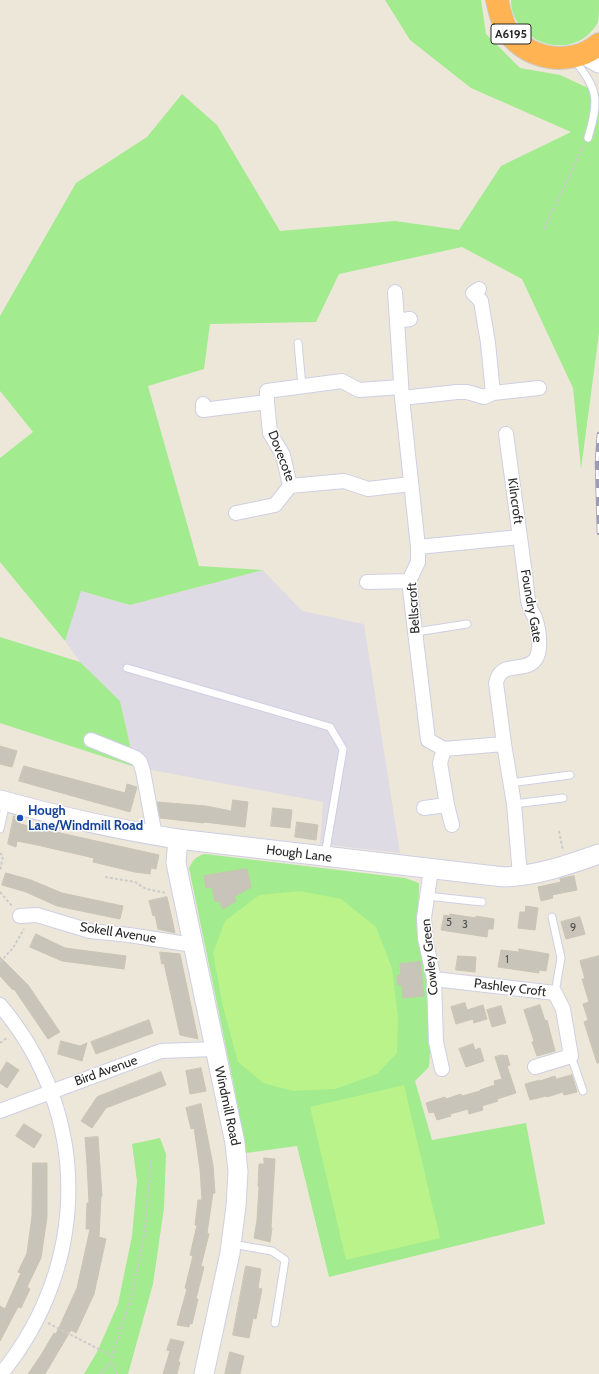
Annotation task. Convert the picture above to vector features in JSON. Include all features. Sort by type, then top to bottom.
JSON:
[{"type":"highway","name":"A6195","points":[[497,0],[500,14],[506,28],[515,40],[527,49],[541,56],[556,58],[588,54]]},
{"type":"main road","name":"Hough Lane","points":[[3,801],[155,836],[504,877],[520,876],[567,865],[599,854]]},
{"type":"main road","name":"Windmill Road","points":[[178,839],[176,862],[182,896],[235,1143],[238,1172],[232,1244],[204,1374]]},
{"type":"street","points":[[479,289],[474,293],[481,301],[488,343],[493,393]]},
{"type":"street","name":"Bellscroft","points":[[395,292],[404,320],[401,392],[418,547],[418,562],[409,581],[428,740],[444,749]]},
{"type":"street","points":[[203,404],[203,410],[267,402],[267,391],[342,381],[359,390],[401,392],[467,392],[484,396],[493,393],[539,388]]},
{"type":"street","name":"Dovecote","points":[[267,402],[270,433],[283,455],[290,486],[344,481],[368,489],[411,484]]},
{"type":"street","name":"Kilncroft","points":[[418,547],[520,537],[506,434]]},
{"type":"street","points":[[236,513],[275,505],[290,486]]},
{"type":"street","name":"Foundry Gate","points":[[520,537],[528,604],[537,623],[539,642],[538,653],[530,664],[506,668],[501,672],[496,683],[514,804],[520,876]]},
{"type":"street","points":[[367,582],[409,581]]},
{"type":"street","points":[[91,740],[131,755],[140,762],[155,836]]},
{"type":"street","points":[[452,825],[440,763],[444,749],[504,744]]},
{"type":"street","points":[[424,808],[447,805]]},
{"type":"street","name":"Cowley Green","points":[[431,869],[424,918],[425,938],[434,979],[436,1042],[442,1069]]},
{"type":"street","name":"Sokell Avenue","points":[[20,916],[37,915],[90,931],[129,935],[193,945]]},
{"type":"street","name":"Pashley Croft","points":[[434,979],[555,994],[563,1009],[571,1056]]},
{"type":"street","points":[[0,1005],[23,1034],[52,1091],[66,1155],[68,1202],[66,1231],[52,1285],[38,1317],[21,1347],[1,1374]]},
{"type":"street","name":"Bird Avenue","points":[[0,1111],[161,1051],[215,1049]]},
{"type":"street","points":[[535,1067],[571,1056]]},
{"type":"lane","points":[[588,54],[591,79],[599,98],[597,114],[588,138]]},
{"type":"lane","points":[[298,343],[302,386]]},
{"type":"lane","points":[[416,632],[467,624]]},
{"type":"lane","points":[[127,668],[330,727],[343,749],[325,857]]},
{"type":"lane","points":[[510,783],[570,775]]},
{"type":"lane","points":[[514,804],[563,798]]},
{"type":"lane","points":[[0,829],[3,801]]},
{"type":"lane","points":[[427,896],[482,902]]},
{"type":"lane","points":[[552,917],[561,958],[555,994]]},
{"type":"lane","points":[[571,1056],[583,1091]]},
{"type":"lane","points":[[232,1244],[272,1251],[285,1260],[275,1323]]},
{"type":"path","points":[[544,229],[588,138]]},
{"type":"path","points":[[558,831],[567,865]]},
{"type":"path","points":[[0,853],[3,856],[0,871]]},
{"type":"path","points":[[105,877],[135,882],[146,889],[182,896]]},
{"type":"path","points":[[0,892],[20,916],[24,928],[13,948],[0,962]]},
{"type":"path","points":[[100,1374],[110,1364],[132,1295],[144,1237],[151,1163],[150,1159]]},
{"type":"path","points":[[38,1317],[112,1356]]},
{"type":"path","points":[[110,1364],[117,1371],[117,1374]]},
{"type":"shaded area","points":[[263,570],[302,611],[364,624],[400,853],[320,844],[323,802],[135,767],[120,701],[80,662],[65,641],[80,591],[130,605]]},
{"type":"green space","points":[[385,0],[481,0],[486,34],[520,68],[560,75],[599,93],[599,333],[581,469],[573,388],[522,279],[462,247],[339,274],[316,322],[210,324],[204,369],[148,386],[199,566],[263,570],[130,605],[81,591],[65,641],[0,562],[0,458],[33,432],[0,391],[0,316],[76,183],[147,137],[182,94],[217,125],[280,231],[395,221],[459,230],[501,166],[571,132],[471,88],[410,40]]},
{"type":"green space","points":[[511,0],[599,0],[598,22],[589,34],[578,42],[565,45],[552,45],[540,41],[528,34],[519,25],[513,13]]},
{"type":"green space","points":[[0,637],[80,662],[120,701],[135,767],[0,723]]},
{"type":"green space","points":[[205,854],[405,878],[419,883],[418,941],[427,977],[430,1053],[429,1067],[415,1081],[432,1140],[526,1123],[545,1224],[329,1277],[297,1146],[246,1153],[235,1091],[189,868],[195,859]]},
{"type":"green space","points":[[300,891],[341,899],[376,927],[392,968],[398,1017],[397,1053],[377,1074],[335,1089],[293,1091],[263,1083],[238,1062],[223,1007],[213,953],[225,921],[259,895]]},
{"type":"green space","points":[[404,1085],[440,1238],[346,1260],[310,1107]]},
{"type":"green space","points":[[160,1138],[166,1154],[164,1208],[153,1284],[128,1374],[84,1374],[97,1352],[118,1304],[132,1236],[137,1181],[132,1144]]},
{"type":"building","points":[[0,746],[17,751],[12,767],[0,764]]},
{"type":"building","points":[[24,766],[125,793],[127,784],[137,787],[130,812],[19,781]]},
{"type":"building","points":[[233,800],[248,802],[245,827],[160,818],[157,802],[206,806],[231,811]]},
{"type":"building","points":[[273,808],[292,810],[290,828],[271,826]]},
{"type":"building","points":[[14,816],[21,818],[20,824],[159,855],[156,869],[151,868],[150,874],[135,872],[93,862],[94,858],[37,845],[17,841],[16,847],[8,844]]},
{"type":"building","points":[[297,822],[318,825],[316,840],[295,837]]},
{"type":"building","points":[[247,869],[251,887],[234,897],[236,901],[223,909],[219,901],[215,902],[212,887],[206,888],[204,876]]},
{"type":"building","points":[[6,873],[31,880],[62,893],[123,906],[120,919],[57,906],[26,892],[2,885]]},
{"type":"building","points":[[574,876],[577,890],[552,895],[553,898],[541,901],[538,887],[561,882],[560,879]]},
{"type":"building","points":[[167,897],[175,933],[158,929],[155,915],[153,916],[149,901]]},
{"type":"building","points":[[526,906],[538,908],[535,930],[518,928],[520,912],[525,912]]},
{"type":"building","points":[[450,914],[494,919],[493,929],[488,929],[487,937],[441,930],[444,915],[450,916]]},
{"type":"building","points":[[580,917],[585,934],[566,939],[561,922]]},
{"type":"building","points":[[36,934],[65,948],[126,956],[124,969],[62,961],[30,947]]},
{"type":"building","points":[[519,949],[549,954],[546,971],[539,970],[539,973],[498,967],[501,950],[519,952]]},
{"type":"building","points":[[160,952],[180,954],[198,1039],[180,1035],[164,963],[162,964]]},
{"type":"building","points":[[458,956],[476,957],[475,972],[456,970]]},
{"type":"building","points":[[599,956],[599,1063],[597,1063],[584,1022],[588,1020],[583,1004],[589,1002],[582,979],[585,979],[580,961]]},
{"type":"building","points":[[0,957],[28,985],[60,1032],[48,1039],[14,989],[13,990],[0,976]]},
{"type":"building","points":[[420,962],[424,996],[403,998],[402,985],[398,985],[397,976],[401,975],[400,964]]},
{"type":"building","points":[[465,1003],[467,1010],[483,1005],[487,1019],[474,1023],[473,1019],[456,1024],[451,1007]]},
{"type":"building","points":[[540,1005],[545,1021],[547,1020],[555,1051],[537,1056],[524,1010]]},
{"type":"building","points":[[501,1006],[506,1023],[492,1027],[487,1010]]},
{"type":"building","points":[[149,1020],[153,1033],[96,1054],[91,1042]]},
{"type":"building","points":[[61,1041],[80,1046],[87,1043],[82,1061],[58,1054]]},
{"type":"building","points":[[473,1044],[475,1050],[480,1048],[484,1061],[466,1067],[459,1049]]},
{"type":"building","points":[[507,1055],[510,1065],[507,1066],[516,1093],[497,1099],[498,1101],[482,1106],[483,1110],[469,1114],[468,1109],[450,1114],[451,1116],[437,1120],[434,1112],[429,1113],[426,1103],[445,1097],[446,1099],[461,1094],[462,1096],[495,1085],[494,1081],[502,1079],[495,1057]]},
{"type":"building","points":[[7,1062],[19,1070],[7,1088],[0,1083],[0,1073]]},
{"type":"building","points":[[201,1068],[206,1091],[190,1094],[186,1071]]},
{"type":"building","points":[[161,1072],[166,1085],[106,1108],[92,1128],[81,1121],[97,1097]]},
{"type":"building","points":[[572,1075],[577,1092],[564,1095],[563,1092],[530,1100],[525,1084],[555,1076],[556,1079]]},
{"type":"building","points":[[201,1104],[213,1165],[215,1193],[213,1193],[207,1233],[209,1234],[201,1266],[204,1267],[196,1299],[198,1299],[192,1324],[190,1323],[189,1327],[177,1325],[187,1289],[185,1288],[193,1256],[190,1255],[197,1225],[195,1225],[198,1200],[202,1200],[200,1169],[194,1128],[191,1129],[186,1108]]},
{"type":"building","points":[[24,1124],[42,1135],[34,1148],[16,1136]]},
{"type":"building","points":[[98,1137],[102,1196],[99,1237],[106,1239],[94,1294],[76,1333],[71,1330],[45,1374],[28,1374],[54,1333],[56,1334],[77,1288],[90,1229],[86,1229],[87,1203],[89,1203],[85,1138]]},
{"type":"building","points":[[264,1158],[275,1159],[270,1242],[254,1238],[257,1220],[259,1164],[264,1164]]},
{"type":"building","points":[[33,1163],[47,1163],[47,1217],[41,1258],[27,1287],[30,1289],[21,1308],[18,1307],[0,1341],[0,1306],[5,1309],[21,1273],[18,1272],[27,1253],[32,1216]]},
{"type":"building","points":[[246,1266],[261,1269],[258,1288],[262,1289],[256,1319],[253,1318],[249,1338],[233,1335]]},
{"type":"building","points":[[171,1339],[184,1342],[178,1362],[180,1362],[177,1374],[163,1374],[170,1351],[167,1350]]},
{"type":"building","points":[[230,1352],[244,1356],[240,1374],[225,1374]]},
{"type":"railway","points":[[599,434],[597,463],[599,533]]},
{"type":"place","name":"Hough Lane/Windmill Road","points":[[20,818]]}]
